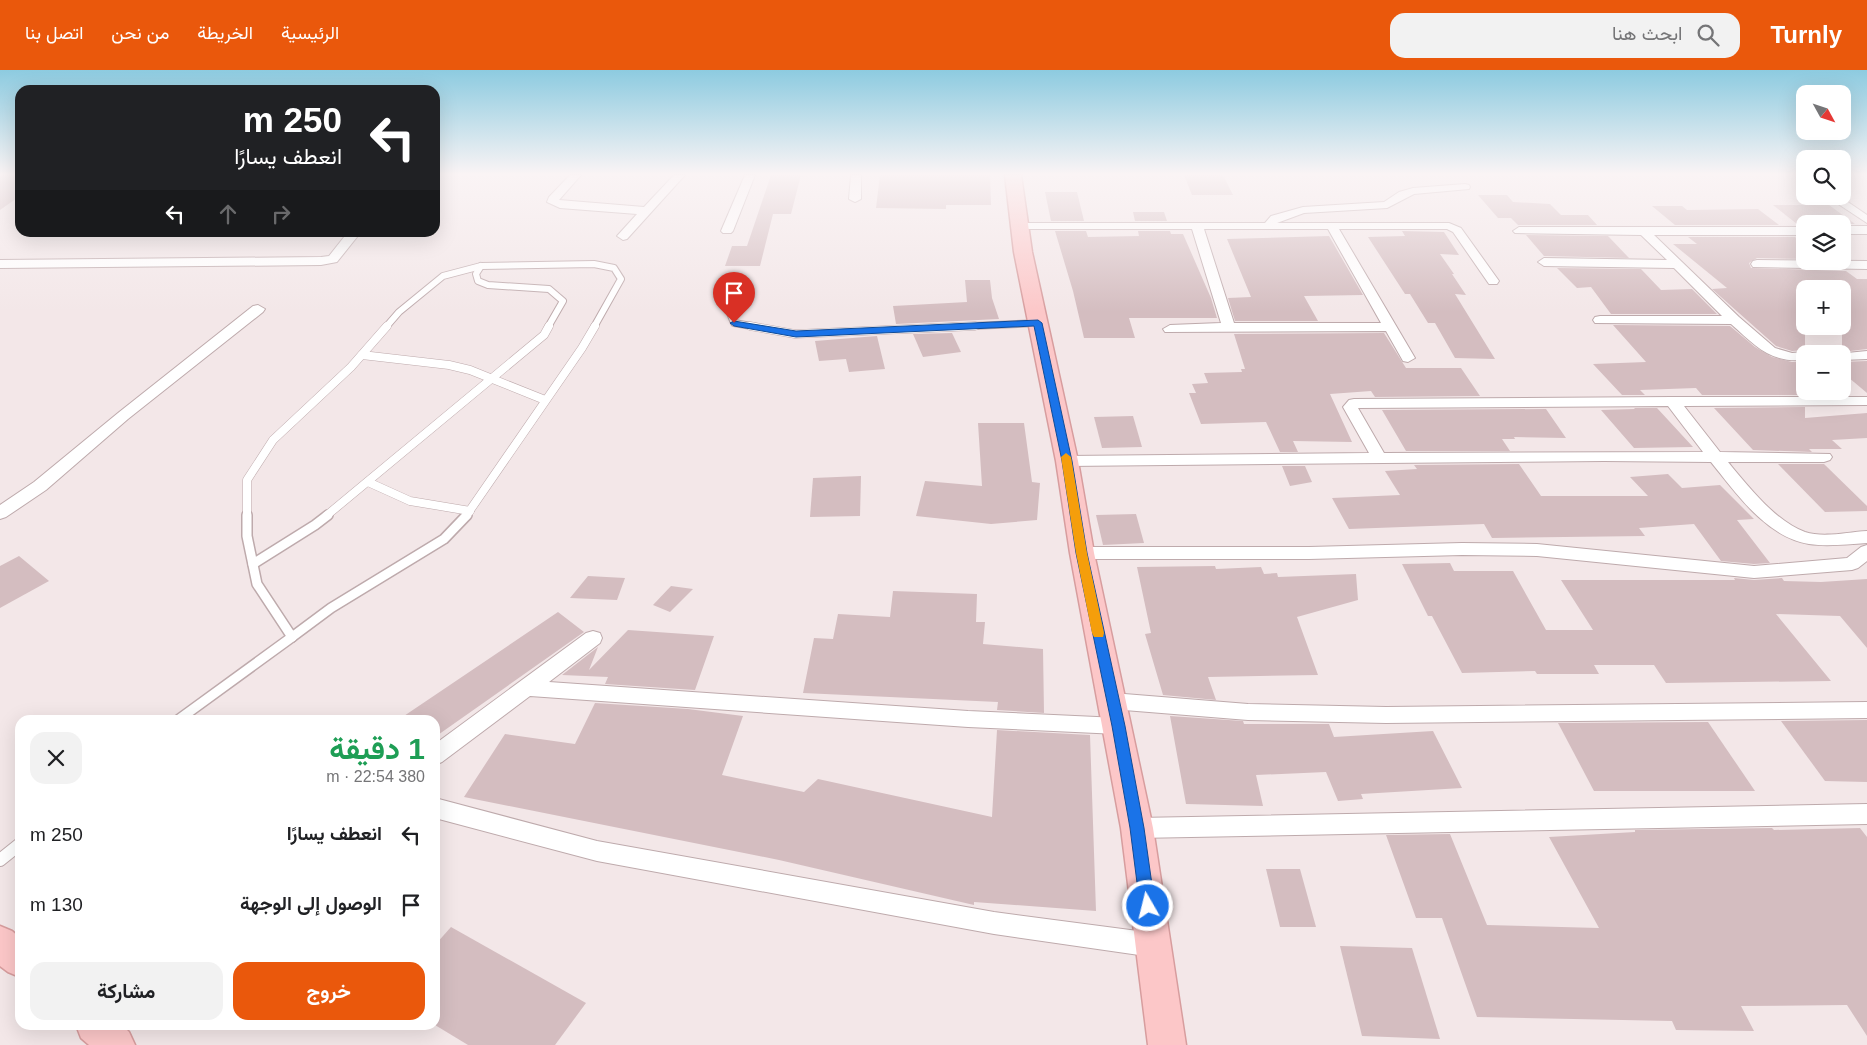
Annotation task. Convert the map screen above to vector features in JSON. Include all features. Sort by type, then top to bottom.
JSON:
[{"type":"main road","points":[[1020,220],[1023,252],[1067,461],[1082,553],[1137,828],[1167,1045]]},
{"type":"main road","points":[[0,943],[15,956]]},
{"type":"main road","points":[[100,1030],[116,1045]]},
{"type":"street","points":[[623,236],[638,220]]},
{"type":"street","points":[[727,231],[731,220]]},
{"type":"street","points":[[1267,227],[1273,220]]},
{"type":"street","points":[[1021,226],[1449,226],[1457,230],[1493,281]]},
{"type":"street","points":[[1197,227],[1229,327]]},
{"type":"street","points":[[1332,227],[1408,358]]},
{"type":"street","points":[[1851,230],[1867,230]]},
{"type":"street","points":[[1519,231],[1796,231]]},
{"type":"street","points":[[1644,231],[1734,320],[1770,351],[1796,357]]},
{"type":"street","points":[[0,264],[321,261],[333,259],[350,237]]},
{"type":"street","points":[[1544,262],[1677,264]]},
{"type":"street","points":[[1758,264],[1867,265]]},
{"type":"street","points":[[0,512],[40,486],[122,416],[258,309]]},
{"type":"street","points":[[1600,320],[1734,320]]},
{"type":"street","points":[[1170,328],[1390,327]]},
{"type":"street","points":[[1851,356],[1867,355]]},
{"type":"street","points":[[1672,401],[1716,457],[1780,527],[1799,536],[1812,539],[1867,537]]},
{"type":"street","points":[[1380,459],[1350,406],[1354,403],[1867,401]]},
{"type":"street","points":[[1067,461],[1605,456],[1824,457]]},
{"type":"street","points":[[1082,553],[1309,554],[1462,549],[1537,550],[1754,572],[1852,564],[1867,551]]},
{"type":"street","points":[[440,752],[593,638]]},
{"type":"street","points":[[526,688],[968,720],[1115,714],[1248,712],[1386,716],[1867,710]]},
{"type":"street","points":[[440,809],[597,851],[994,923],[1153,945]]},
{"type":"street","points":[[1137,828],[1867,814]]},
{"type":"lane","points":[[185,715],[331,608],[444,539],[470,511],[504,457],[582,348],[621,279],[614,268],[594,264],[481,266],[443,276],[399,312],[362,355],[273,440],[246,480],[247,536],[257,584],[292,636]]},
{"type":"lane","points":[[253,564],[316,525],[544,335],[563,301],[549,289],[488,285],[478,281],[476,274],[481,266]]},
{"type":"lane","points":[[726,303],[734,323],[796,334],[1038,323]]},
{"type":"lane","points":[[362,355],[449,365],[470,370],[545,400]]},
{"type":"lane","points":[[368,482],[410,501],[470,511]]},
{"type":"lane","points":[[0,860],[15,848]]},
{"type":"building","points":[[756,220],[771,220],[760,266],[725,266],[732,246],[747,246]]},
{"type":"building","points":[[1051,220],[1084,221],[1051,221]]},
{"type":"building","points":[[1135,220],[1167,221],[1135,221]]},
{"type":"building","points":[[1514,220],[1593,220],[1597,225],[1518,225]]},
{"type":"building","points":[[1670,220],[1773,220],[1779,225],[1675,225]]},
{"type":"building","points":[[1055,231],[1086,231],[1088,237],[1139,236],[1138,231],[1170,231],[1171,234],[1183,234],[1211,298],[1217,318],[1129,318],[1135,338],[1084,338],[1073,291]]},
{"type":"building","points":[[1402,231],[1444,232],[1459,255],[1440,254],[1466,295],[1455,294],[1495,359],[1455,358],[1435,323],[1428,323],[1410,294],[1405,294],[1368,237],[1405,236]]},
{"type":"building","points":[[1526,235],[1608,236],[1629,258],[1544,256]]},
{"type":"building","points":[[1329,236],[1363,295],[1304,296],[1318,321],[1235,321],[1228,298],[1251,297],[1227,239]]},
{"type":"building","points":[[1688,237],[1795,237],[1796,259],[1757,258],[1749,263],[1751,268],[1846,271],[1857,279],[1867,279],[1867,349],[1851,351],[1851,345],[1842,345],[1842,335],[1851,335],[1851,280],[1796,280],[1796,335],[1805,335],[1805,345],[1796,345],[1796,351],[1792,351],[1776,346],[1712,289],[1727,288],[1673,244],[1697,244]]},
{"type":"building","points":[[1557,268],[1641,269],[1661,290],[1692,289],[1717,314],[1611,314],[1591,287],[1577,288]]},
{"type":"building","points":[[965,280],[990,280],[992,298],[999,319],[896,324],[893,306],[967,302]]},
{"type":"building","points":[[1613,325],[1730,326],[1755,347],[1772,357],[1796,362],[1796,395],[1702,395],[1696,388],[1640,390],[1645,395],[1622,395],[1593,364],[1646,362]]},
{"type":"building","points":[[952,333],[961,352],[923,357],[913,334]]},
{"type":"building","points":[[1384,333],[1406,368],[1461,368],[1480,396],[1375,397],[1371,391],[1330,394],[1352,442],[1293,441],[1298,452],[1280,452],[1266,422],[1201,424],[1189,393],[1196,393],[1192,384],[1208,383],[1204,373],[1242,372],[1241,369],[1245,369],[1234,334]]},
{"type":"building","points":[[877,336],[885,369],[849,372],[846,359],[819,361],[815,341]]},
{"type":"building","points":[[1867,361],[1867,393],[1851,380],[1851,362]]},
{"type":"building","points":[[1805,407],[1805,418],[1867,413],[1867,438],[1832,440],[1842,449],[1809,449],[1812,452],[1753,450],[1714,408]]},
{"type":"building","points":[[1657,408],[1693,447],[1634,448],[1601,410]]},
{"type":"building","points":[[1546,409],[1566,438],[1514,437],[1515,439],[1502,439],[1510,451],[1406,451],[1382,410]]},
{"type":"building","points":[[1133,416],[1142,447],[1102,448],[1094,417]]},
{"type":"building","points":[[978,423],[1024,423],[1032,482],[1040,483],[1037,520],[991,524],[916,516],[925,481],[982,486]]},
{"type":"building","points":[[1519,464],[1541,496],[1648,496],[1630,477],[1668,474],[1682,488],[1720,485],[1754,519],[1737,520],[1770,563],[1754,564],[1721,561],[1694,524],[1639,528],[1645,536],[1492,538],[1484,524],[1349,529],[1332,498],[1400,495],[1385,471],[1417,469],[1414,465]]},
{"type":"building","points":[[1778,464],[1824,464],[1867,506],[1867,511],[1825,512]]},
{"type":"building","points":[[1282,466],[1305,466],[1312,482],[1290,486]]},
{"type":"building","points":[[861,476],[860,516],[810,517],[813,478]]},
{"type":"building","points":[[1136,514],[1144,543],[1103,545],[1096,515]]},
{"type":"building","points":[[19,556],[49,581],[0,608],[0,566]]},
{"type":"building","points":[[1450,563],[1454,571],[1513,571],[1546,630],[1593,630],[1561,580],[1735,580],[1734,578],[1754,580],[1782,578],[1784,581],[1821,582],[1867,579],[1867,648],[1840,616],[1776,614],[1831,681],[1666,683],[1654,665],[1594,665],[1599,674],[1537,674],[1535,671],[1462,673],[1432,616],[1428,616],[1402,564]]},
{"type":"building","points":[[1215,566],[1216,569],[1261,567],[1264,574],[1277,573],[1278,577],[1356,574],[1358,600],[1297,617],[1318,675],[1208,677],[1216,700],[1163,695],[1145,634],[1151,633],[1137,567]]},
{"type":"building","points":[[588,576],[625,578],[617,600],[570,598]]},
{"type":"building","points":[[671,586],[693,589],[670,612],[653,605]]},
{"type":"building","points":[[893,591],[977,594],[976,622],[985,622],[983,644],[1043,649],[1044,713],[997,710],[998,702],[803,693],[814,638],[833,639],[838,614],[890,617]]},
{"type":"building","points":[[558,612],[584,632],[440,733],[440,715],[405,715]]},
{"type":"building","points":[[628,630],[714,636],[695,690],[605,684],[608,677],[562,675],[598,647],[589,670]]},
{"type":"building","points":[[595,703],[688,709],[743,716],[722,775],[804,792],[818,779],[992,817],[997,730],[1090,735],[1096,911],[974,902],[974,905],[779,860],[464,797],[505,734],[575,744]]},
{"type":"building","points":[[1170,716],[1243,721],[1244,724],[1329,724],[1334,737],[1433,731],[1462,788],[1361,794],[1363,799],[1338,801],[1326,772],[1256,775],[1263,806],[1186,804]]},
{"type":"building","points":[[1867,720],[1867,782],[1825,781],[1781,721]]},
{"type":"building","points":[[1708,722],[1755,791],[1594,791],[1558,723]]},
{"type":"building","points":[[1772,828],[1774,830],[1860,828],[1867,837],[1867,1036],[1847,1005],[1741,1006],[1754,1031],[1676,1030],[1672,1021],[1477,1017],[1442,918],[1416,918],[1386,835],[1450,834],[1487,925],[1599,928],[1549,837],[1635,832],[1635,830]]},
{"type":"building","points":[[1266,869],[1300,869],[1316,927],[1280,927]]},
{"type":"building","points":[[451,927],[586,1003],[555,1045],[468,1045],[440,1028],[440,939]]},
{"type":"building","points":[[1340,946],[1412,948],[1440,1039],[1362,1036]]},
{"type":"slow traffic","points":[[1066,457],[1098,633]]},
{"type":"route","points":[[734,323],[796,334],[1038,323],[1067,461],[1082,553],[1118,726],[1137,828],[1148,906]]}]
